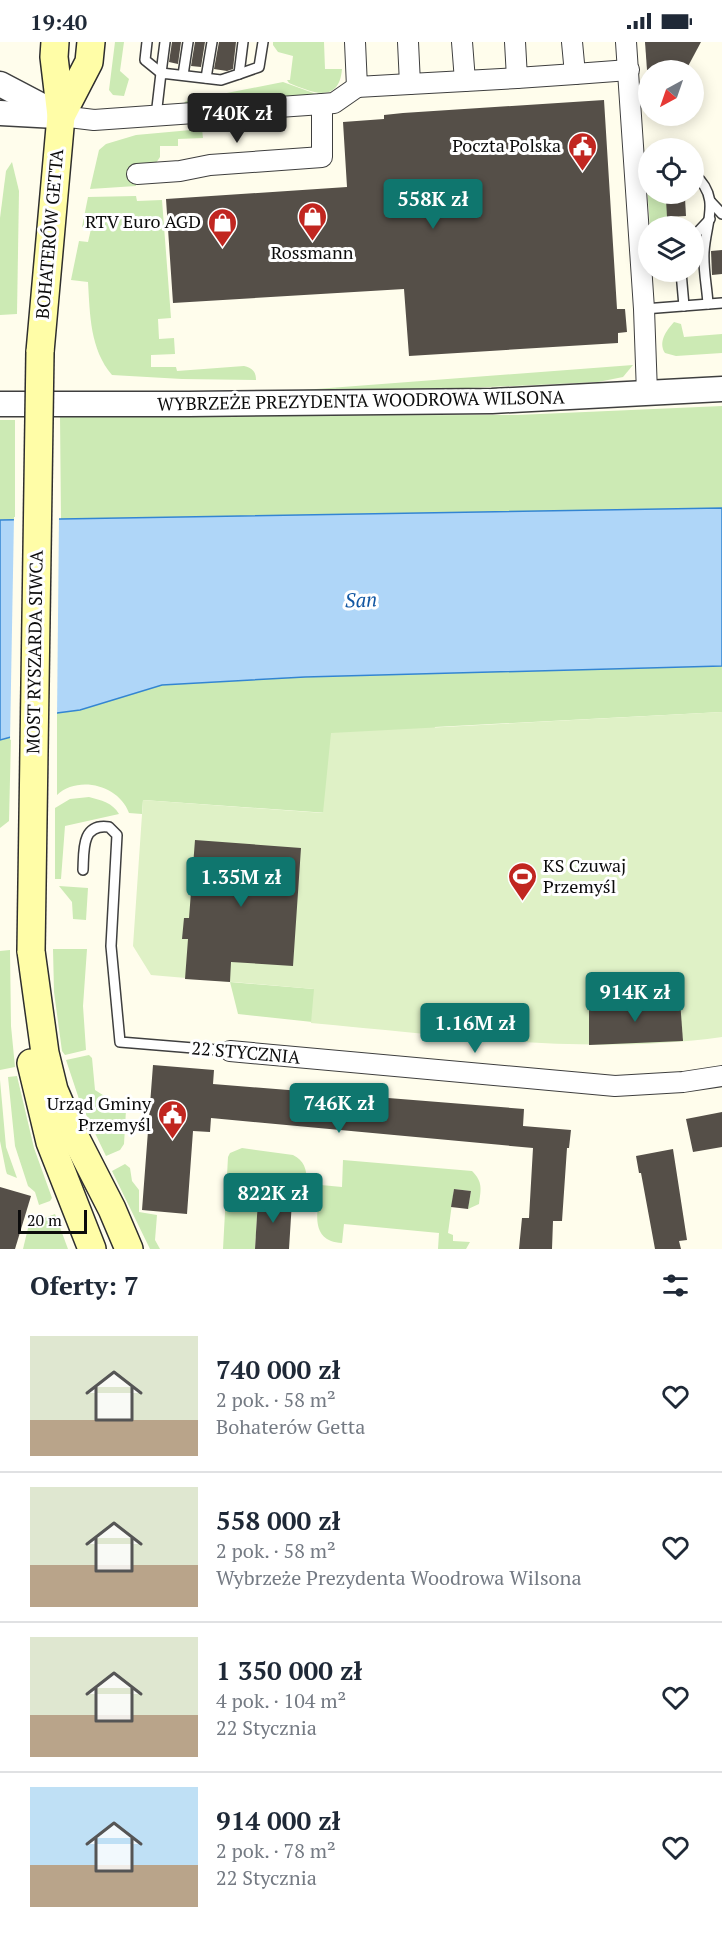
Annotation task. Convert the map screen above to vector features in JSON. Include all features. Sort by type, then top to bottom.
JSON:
[{"type":"main road","name":"BOHATERÓW GETTA","points":[[39,352],[61,116],[54,57],[55,42]]},
{"type":"main road","name":"BOHATERÓW GETTA","points":[[61,116],[89,62],[91,42]]},
{"type":"main road","name":"MOST RYSZARDA SIWCA","points":[[31,951],[39,352]]},
{"type":"main road","points":[[31,951],[25,1015],[32,1070],[50,1142],[92,1249]]},
{"type":"main road","points":[[31,951],[45,1053],[54,1090],[129,1249]]},
{"type":"street","points":[[355,42],[357,87]]},
{"type":"street","points":[[408,42],[410,84]]},
{"type":"street","points":[[462,42],[465,81]]},
{"type":"street","points":[[515,42],[517,78]]},
{"type":"street","points":[[572,42],[575,74]]},
{"type":"street","points":[[626,42],[638,138]]},
{"type":"street","points":[[0,113],[94,120],[156,117],[334,103],[357,87],[629,70]]},
{"type":"street","points":[[0,84],[61,116]]},
{"type":"street","points":[[137,174],[180,171],[210,165],[322,157],[322,104]]},
{"type":"street","points":[[643,204],[647,393]]},
{"type":"street","name":"WYBRZEŻE PREZYDENTA WOODROWA WILSONA","points":[[0,404],[492,401],[722,389]]},
{"type":"street","name":"22 STYCZNIA","points":[[230,1051],[615,1086],[683,1082],[722,1076]]},
{"type":"lane","points":[[147,42],[145,60],[161,73],[222,80],[259,67],[264,42]]},
{"type":"lane","points":[[156,117],[165,42]]},
{"type":"lane","points":[[183,75],[188,42]]},
{"type":"lane","points":[[206,78],[212,42]]},
{"type":"lane","points":[[239,74],[243,42]]},
{"type":"lane","points":[[704,185],[711,202],[711,219],[704,252],[708,304]]},
{"type":"lane","points":[[711,202],[722,214]]},
{"type":"lane","points":[[704,226],[711,219]]},
{"type":"lane","points":[[682,282],[684,306]]},
{"type":"lane","points":[[644,309],[722,303]]},
{"type":"lane","name":"22 STYCZNIA","points":[[83,870],[87,835],[98,827],[109,827],[117,835],[111,945],[120,1042],[230,1051]]},
{"type":"green space","points":[[115,42],[124,42],[120,71],[129,79],[124,96],[113,95],[109,90]]},
{"type":"green space","points":[[273,42],[324,42],[325,69],[342,69],[336,88],[323,93],[306,90],[289,83],[287,80],[290,80],[293,56],[278,52]]},
{"type":"green space","points":[[283,82],[319,95],[185,105],[184,103],[186,101]]},
{"type":"green space","points":[[202,129],[203,138],[178,139],[178,146],[160,146],[160,157],[156,163],[135,164],[136,186],[90,189],[99,150],[106,144],[136,135]]},
{"type":"green space","points":[[12,162],[19,191],[17,314],[0,315],[0,218],[6,171]]},
{"type":"green space","points":[[136,196],[137,201],[162,200],[171,318],[158,319],[159,339],[174,338],[175,354],[151,355],[151,367],[176,367],[177,371],[244,366],[253,370],[256,380],[112,375],[105,365],[92,331],[88,282],[71,280],[79,241],[88,242],[91,229],[82,227],[88,197]]},
{"type":"green space","points":[[648,204],[667,204],[667,216],[649,216]]},
{"type":"green space","points":[[674,322],[681,324],[684,337],[722,334],[722,353],[676,356],[665,353],[663,341]]},
{"type":"green space","points":[[633,365],[623,377],[598,382],[427,390],[303,390]]},
{"type":"green space","points":[[722,406],[722,508],[61,519],[60,416],[517,415]]},
{"type":"green space","points":[[0,420],[15,420],[15,520],[0,520]]},
{"type":"green space","points":[[722,666],[722,712],[435,727],[359,1027],[238,1014],[230,982],[314,989],[328,813],[143,800],[142,814],[129,813],[124,803],[116,796],[97,786],[76,785],[57,795],[57,713],[80,710],[162,685],[305,677]]},
{"type":"green space","name":"KS Czuwaj Przemyśl","points":[[722,712],[722,1037],[620,1045],[569,1044],[465,1038],[311,1023],[314,989],[151,975],[133,946],[143,800],[323,813],[331,733]]},
{"type":"green space","points":[[11,737],[9,821],[0,828],[0,740]]},
{"type":"green space","points":[[89,797],[110,805],[119,814],[65,826],[61,879],[55,879],[55,808],[70,799]]},
{"type":"green space","points":[[59,886],[88,888],[86,920],[73,919],[72,902]]},
{"type":"green space","points":[[53,949],[87,949],[83,1006],[86,1050],[65,1055],[62,1051],[54,992]]},
{"type":"green space","points":[[10,950],[11,1026],[15,1067],[0,1070],[0,951]]},
{"type":"green space","points":[[89,1055],[92,1058],[95,1090],[106,1097],[112,1110],[126,1110],[124,1144],[120,1150],[106,1156],[80,1102],[66,1060]]},
{"type":"green space","points":[[17,1076],[34,1148],[52,1198],[39,1205],[35,1192],[28,1186],[15,1146],[8,1077]]},
{"type":"green space","points":[[0,1080],[6,1147],[17,1178],[7,1174],[0,1141]]},
{"type":"green space","points":[[242,1148],[293,1155],[299,1159],[305,1169],[307,1182],[305,1202],[258,1199],[255,1249],[223,1249],[228,1157],[230,1153]]},
{"type":"green space","points":[[343,1160],[472,1171],[480,1186],[479,1204],[468,1209],[471,1191],[454,1189],[448,1233],[453,1235],[453,1241],[470,1242],[466,1249],[438,1249],[439,1233],[344,1224],[342,1243],[331,1241],[324,1236],[320,1230],[317,1213],[321,1185],[342,1187]]},
{"type":"green space","points":[[125,1164],[130,1168],[132,1181],[139,1190],[139,1212],[157,1215],[155,1240],[160,1249],[150,1249],[112,1171]]},
{"type":"green space","points":[[55,1214],[68,1249],[23,1249],[29,1224]]},
{"type":"water","name":"San","points":[[722,508],[722,666],[305,677],[162,685],[80,710],[57,713],[11,737],[0,740],[0,520]]},
{"type":"pier","points":[[59,516],[57,717],[10,740],[14,517]]},
{"type":"building","points":[[172,42],[181,42],[178,64],[169,62]]},
{"type":"building","points":[[195,42],[205,42],[201,67],[191,66]]},
{"type":"building","points":[[219,42],[236,42],[233,69],[227,71],[214,69]]},
{"type":"building","points":[[645,42],[701,42],[691,60],[646,60]]},
{"type":"building","points":[[604,100],[617,309],[625,309],[627,332],[618,333],[618,343],[409,356],[404,289],[173,303],[166,199],[347,187],[343,122],[384,119],[384,115],[403,113]]},
{"type":"building","points":[[666,204],[685,204],[686,216],[667,216]]},
{"type":"building","points":[[722,250],[722,274],[712,275],[711,251]]},
{"type":"building","points":[[195,840],[301,848],[293,966],[231,962],[230,982],[185,979],[188,939],[182,939],[184,918],[189,918]]},
{"type":"building","points":[[680,1000],[683,1041],[589,1045],[589,1004]]},
{"type":"building","points":[[153,1065],[214,1070],[213,1084],[524,1109],[523,1126],[571,1130],[569,1148],[567,1148],[562,1221],[553,1221],[552,1249],[519,1249],[522,1218],[529,1218],[533,1148],[211,1118],[210,1132],[193,1131],[187,1214],[142,1210]]},
{"type":"building","points":[[722,1112],[722,1147],[693,1152],[686,1119]]},
{"type":"building","points":[[673,1149],[687,1240],[679,1241],[681,1249],[655,1249],[636,1156]]},
{"type":"building","points":[[0,1187],[31,1196],[15,1249],[0,1249]]},
{"type":"building","points":[[454,1189],[471,1191],[468,1209],[451,1207]]},
{"type":"building","points":[[258,1199],[292,1201],[289,1249],[255,1249]]},
{"type":"place","name":"Poczta Polska","points":[[582,172]]},
{"type":"place","name":"Rossmann","points":[[312,242]]},
{"type":"place","name":"RTV Euro AGD","points":[[222,248]]},
{"type":"place","name":"KS Czuwaj Przemyśl","points":[[522,902]]},
{"type":"place","name":"Urząd Gminy Przemyśl","points":[[172,1140]]}]
